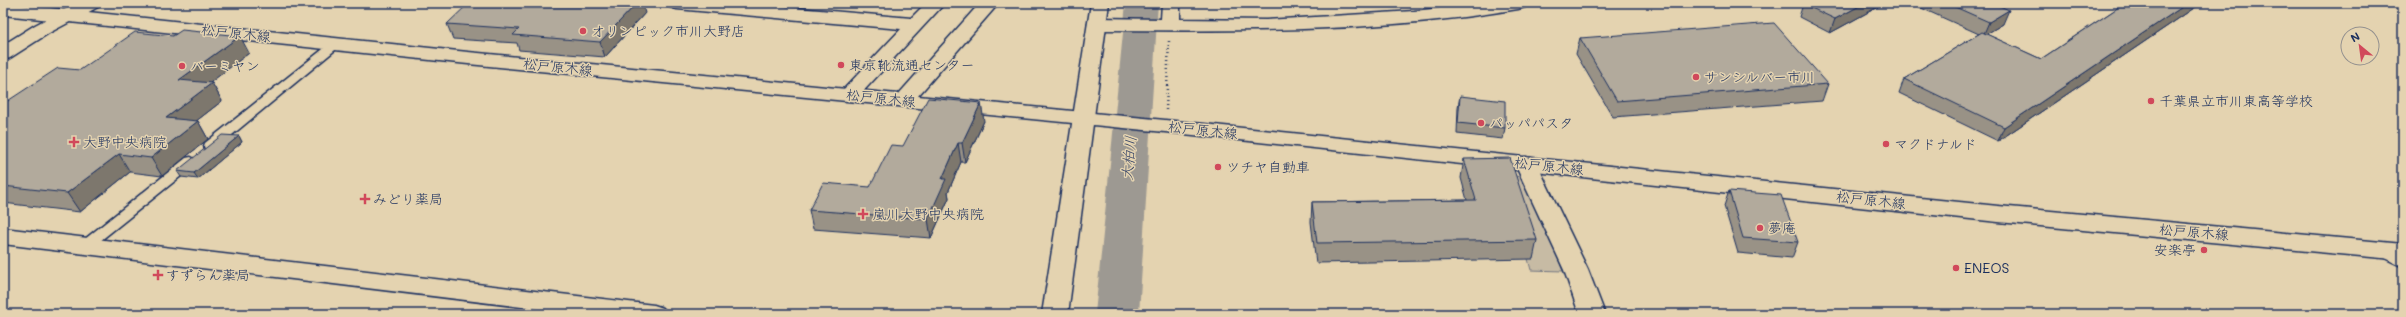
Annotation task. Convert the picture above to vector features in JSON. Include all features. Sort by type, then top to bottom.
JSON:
[{"type":"street","points":[[3,54],[91,3]]},
{"type":"street","points":[[677,3],[915,24]]},
{"type":"street","points":[[850,94],[936,3]]},
{"type":"street","points":[[904,100],[990,3]]},
{"type":"street","points":[[1055,314],[1094,119],[1100,3]]},
{"type":"street","points":[[1170,24],[1171,3]]},
{"type":"street","points":[[1098,24],[1266,26],[1466,12],[1518,3]]},
{"type":"street","name":"松戸原木線","points":[[3,9],[336,44],[1094,119],[1998,214],[2403,252]]},
{"type":"street","points":[[1526,164],[1576,270],[1592,314]]},
{"type":"street","points":[[3,236],[654,314]]},
{"type":"lane","points":[[85,246],[336,44]]},
{"type":"lane","points":[[2378,250],[2403,262]]},
{"type":"path","points":[[1161,126],[1170,24]]},
{"type":"shaded area","points":[[1505,173],[1530,180],[1563,271],[1531,270]]},
{"type":"building","points":[[469,3],[637,3],[600,42],[513,35],[519,29],[447,24]]},
{"type":"building","points":[[1865,3],[1835,19],[1803,4]]},
{"type":"building","points":[[1946,3],[1993,3],[2009,10],[1989,22]]},
{"type":"building","points":[[2125,3],[2188,3],[2004,127],[1904,79],[1982,32],[2041,59]]},
{"type":"building","name":"サンシルバー市川","points":[[1774,23],[1828,84],[1617,101],[1580,38]]},
{"type":"building","points":[[182,30],[240,36],[179,80],[212,83],[166,118],[198,121],[151,158],[119,154],[67,193],[3,186],[3,104],[58,68],[80,70],[135,32],[173,36]]},
{"type":"building","points":[[1460,96],[1505,101],[1505,128],[1458,123]]},
{"type":"building","points":[[928,98],[981,103],[962,143],[958,143],[942,179],[946,179],[928,219],[809,210],[823,183],[870,187],[891,145],[903,146]]},
{"type":"building","points":[[222,135],[239,136],[194,173],[177,171]]},
{"type":"building","points":[[1510,158],[1537,240],[1317,243],[1312,202],[1476,200],[1464,159]]},
{"type":"building","points":[[1729,191],[1781,195],[1798,242],[1743,238]]},
{"type":"waterway","name":"大柏川","points":[[1117,314],[1142,3]]},
{"type":"place","name":"オリンピック市川大野店","points":[[583,31]]},
{"type":"place","name":"東京靴流通センター","points":[[841,65]]},
{"type":"place","name":"バーミヤン","points":[[182,66]]},
{"type":"place","name":"サンシルバー市川","points":[[1696,77]]},
{"type":"place","name":"千葉県立市川東高等学校","points":[[2151,101]]},
{"type":"place","name":"パッパパスタ","points":[[1481,123]]},
{"type":"place","name":"大野中央病院","points":[[74,142]]},
{"type":"place","name":"マクドナルド","points":[[1886,144]]},
{"type":"place","name":"ツチヤ自動車","points":[[1218,167]]},
{"type":"place","name":"みどり薬局","points":[[365,199]]},
{"type":"place","name":"嵐川大野中央病院","points":[[863,214]]},
{"type":"place","name":"夢庵","points":[[1760,228]]},
{"type":"place","name":"安楽亭","points":[[2204,250]]},
{"type":"place","name":"ENEOS","points":[[1956,268]]},
{"type":"place","name":"すずらん薬局","points":[[158,275]]}]
